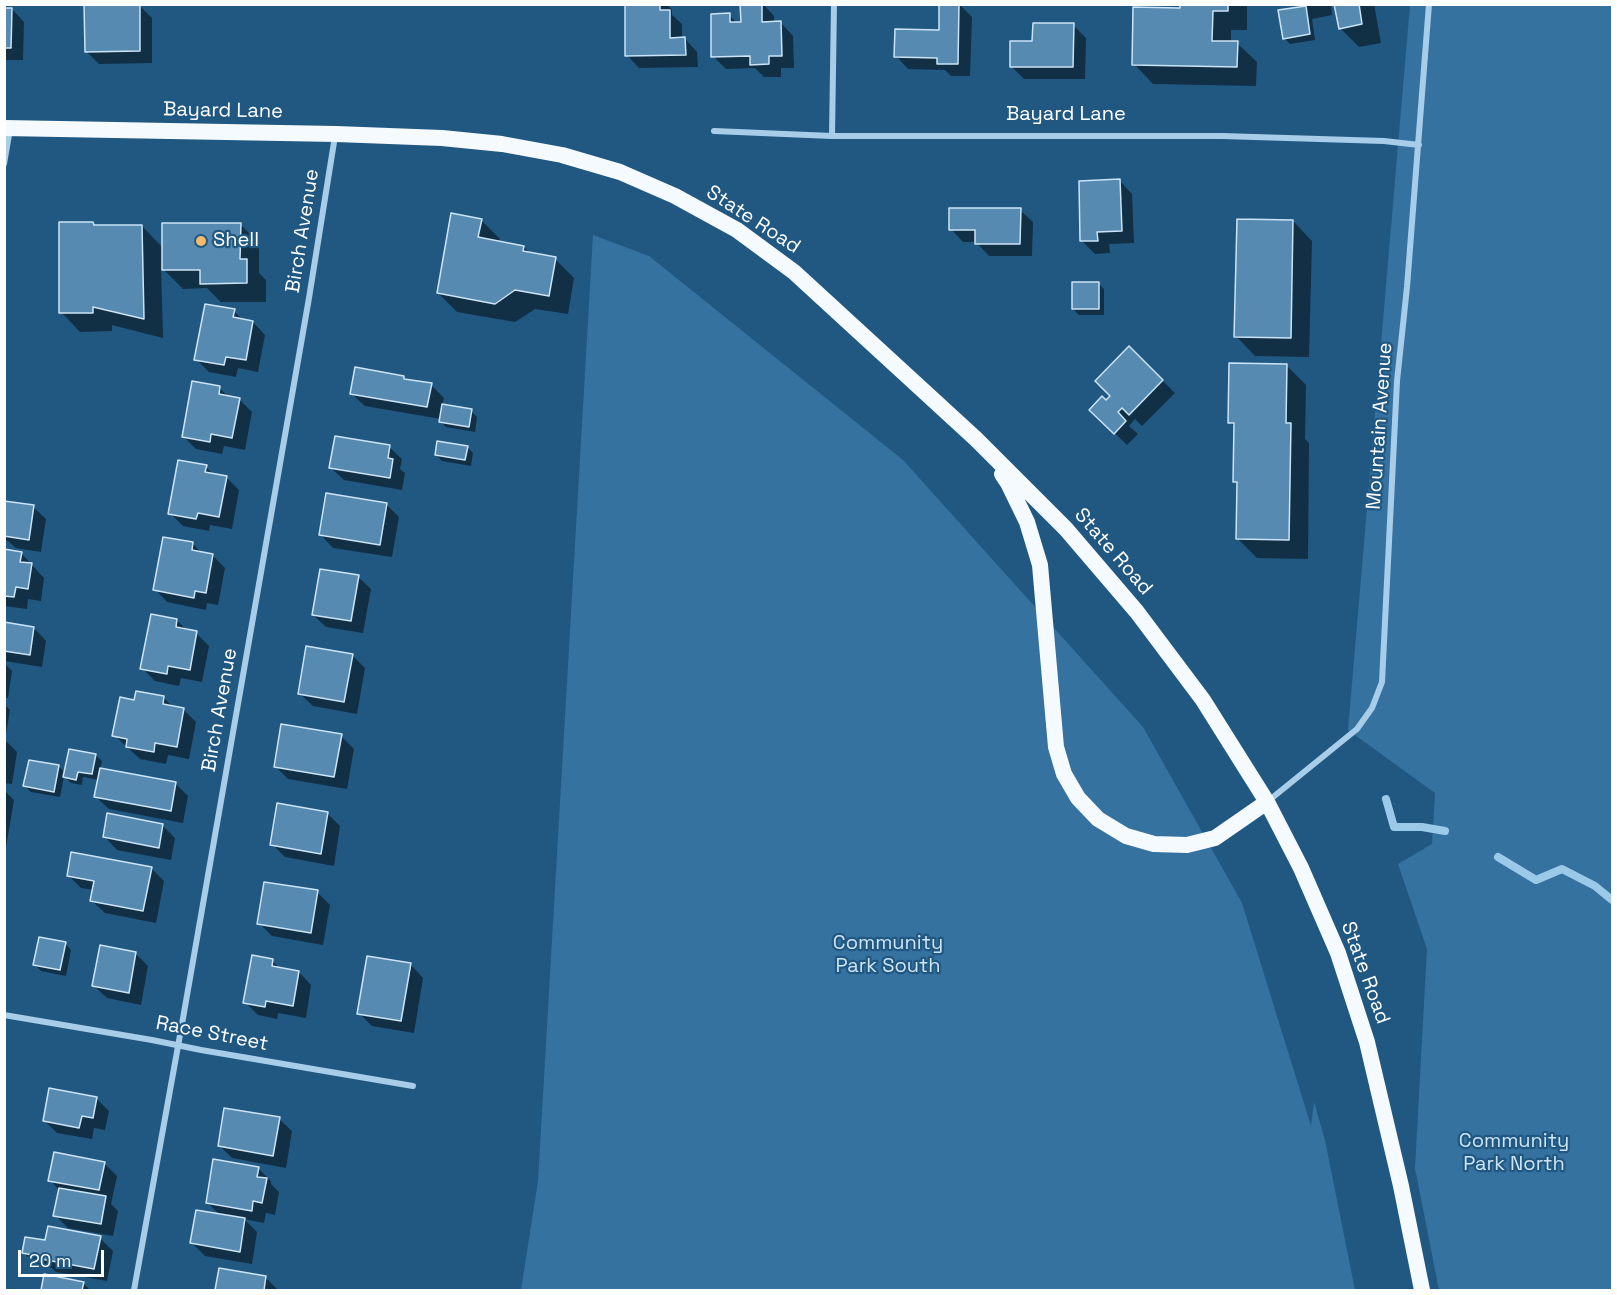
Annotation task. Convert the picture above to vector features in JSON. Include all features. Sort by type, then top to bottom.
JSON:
[{"type":"highway","name":"Bayard Lane","points":[[7,128],[442,138]]},
{"type":"highway","name":"State Road","points":[[442,138],[513,146],[562,155],[620,172],[675,196],[737,230],[794,272],[976,439],[1065,528],[1137,612],[1203,700],[1267,802],[1301,868],[1338,953],[1367,1042],[1401,1186],[1422,1290]]},
{"type":"highway","points":[[976,439],[1008,483],[1028,522],[1040,565],[1056,747],[1064,774],[1078,798],[1098,819],[1126,836],[1154,844],[1187,845],[1215,838],[1267,802]]},
{"type":"street","points":[[832,136],[834,4]]},
{"type":"street","name":"Mountain Avenue","points":[[1267,802],[1357,729],[1372,708],[1382,682],[1398,381],[1429,4]]},
{"type":"street","points":[[4,164],[7,128]]},
{"type":"street","name":"Bayard Lane","points":[[714,131],[832,136],[1222,136],[1384,141],[1419,145]]},
{"type":"street","name":"Birch Avenue","points":[[134,1290],[336,134]]},
{"type":"street","name":"Race Street","points":[[4,1015],[413,1086]]},
{"type":"green space","name":"Community Park North","points":[[1410,5],[1612,5],[1612,1290],[1439,1290],[1415,1168],[1427,949],[1398,864],[1432,844],[1435,793],[1348,730]]},
{"type":"green space","name":"Community Park South","points":[[593,235],[649,256],[903,460],[1143,727],[1242,903],[1311,1126],[1314,1102],[1325,1140],[1355,1290],[521,1290],[538,1181]]},
{"type":"building","points":[[84,4],[140,4],[140,51],[85,52]]},
{"type":"building","points":[[625,4],[660,4],[660,10],[670,10],[670,38],[685,37],[686,55],[625,56]]},
{"type":"building","points":[[740,4],[762,4],[762,22],[781,21],[782,56],[769,56],[769,64],[750,65],[750,56],[711,57],[711,14],[730,13],[730,22],[741,22]]},
{"type":"building","points":[[939,4],[959,4],[958,64],[937,64],[937,58],[894,57],[895,29],[939,30]]},
{"type":"building","points":[[1180,4],[1228,4],[1228,11],[1213,11],[1212,41],[1238,41],[1237,67],[1132,65],[1133,7],[1180,8]]},
{"type":"building","points":[[1334,4],[1359,4],[1362,24],[1339,29]]},
{"type":"building","points":[[1306,6],[1310,34],[1283,39],[1278,10]]},
{"type":"building","points":[[4,8],[12,8],[11,48],[4,48]]},
{"type":"building","points":[[1033,23],[1074,23],[1073,67],[1010,67],[1010,41],[1032,41]]},
{"type":"building","points":[[1120,179],[1122,231],[1097,232],[1098,241],[1080,241],[1079,181]]},
{"type":"building","points":[[949,208],[1021,208],[1020,244],[975,244],[975,230],[949,230]]},
{"type":"building","points":[[451,213],[482,219],[478,237],[524,246],[523,251],[556,257],[549,296],[515,290],[495,304],[437,293]]},
{"type":"building","points":[[1237,219],[1293,220],[1291,338],[1234,337]]},
{"type":"building","points":[[59,222],[142,225],[144,319],[93,307],[93,313],[59,313]]},
{"type":"building","name":"Shell","points":[[162,223],[241,223],[240,259],[247,259],[247,283],[200,284],[200,270],[162,270]]},
{"type":"building","points":[[1072,282],[1099,282],[1099,309],[1072,309]]},
{"type":"building","points":[[205,304],[235,309],[233,317],[253,321],[246,360],[226,357],[224,365],[194,360]]},
{"type":"building","points":[[1129,346],[1163,380],[1129,415],[1122,408],[1118,412],[1126,421],[1114,434],[1089,410],[1102,396],[1106,400],[1110,396],[1095,381]]},
{"type":"building","points":[[1229,363],[1287,364],[1286,423],[1291,423],[1289,540],[1236,539],[1237,482],[1233,482],[1234,423],[1228,423]]},
{"type":"building","points":[[355,367],[432,383],[427,407],[350,394]]},
{"type":"building","points":[[192,381],[220,386],[219,394],[240,398],[232,438],[211,434],[210,442],[182,437]]},
{"type":"building","points":[[442,404],[472,409],[469,427],[439,422]]},
{"type":"building","points":[[335,436],[390,445],[388,458],[393,459],[390,478],[329,468]]},
{"type":"building","points":[[437,441],[468,446],[465,460],[435,455]]},
{"type":"building","points":[[178,460],[207,465],[205,472],[227,476],[219,517],[198,513],[196,519],[168,514]]},
{"type":"building","points":[[326,493],[387,503],[380,545],[319,535]]},
{"type":"building","points":[[4,501],[34,505],[29,540],[4,536]]},
{"type":"building","points":[[163,537],[193,542],[192,550],[213,554],[206,593],[195,591],[194,598],[153,590]]},
{"type":"building","points":[[4,549],[22,552],[20,562],[32,563],[28,589],[16,587],[14,597],[4,596]]},
{"type":"building","points":[[320,569],[359,575],[351,621],[312,615]]},
{"type":"building","points":[[151,614],[177,619],[176,627],[197,631],[190,670],[168,666],[167,674],[140,669]]},
{"type":"building","points":[[4,622],[34,627],[30,655],[4,651]]},
{"type":"building","points":[[306,646],[353,654],[344,702],[298,694]]},
{"type":"building","points":[[136,691],[164,696],[163,704],[184,708],[177,747],[155,743],[154,752],[126,747],[127,739],[112,736],[120,697],[134,700]]},
{"type":"building","points":[[281,724],[342,734],[334,777],[274,767]]},
{"type":"building","points":[[69,749],[96,754],[92,774],[78,772],[76,780],[63,777]]},
{"type":"building","points":[[29,760],[59,765],[54,792],[23,786]]},
{"type":"building","points":[[100,768],[176,782],[171,811],[94,797]]},
{"type":"building","points":[[277,803],[328,812],[321,854],[270,845]]},
{"type":"building","points":[[107,813],[163,824],[159,848],[103,837]]},
{"type":"building","points":[[71,852],[152,867],[143,911],[90,901],[94,881],[67,876]]},
{"type":"building","points":[[264,882],[318,890],[311,933],[257,924]]},
{"type":"building","points":[[39,937],[66,942],[60,970],[33,965]]},
{"type":"building","points":[[100,945],[136,952],[129,993],[92,986]]},
{"type":"building","points":[[252,955],[273,959],[272,966],[299,971],[293,1006],[266,1001],[265,1007],[243,1003]]},
{"type":"building","points":[[367,956],[411,963],[401,1021],[357,1014]]},
{"type":"building","points":[[49,1088],[97,1097],[93,1118],[82,1116],[79,1128],[43,1121]]},
{"type":"building","points":[[224,1108],[280,1117],[273,1156],[218,1146]]},
{"type":"building","points":[[54,1152],[105,1162],[99,1190],[48,1181]]},
{"type":"building","points":[[213,1159],[259,1167],[257,1177],[267,1178],[262,1203],[253,1201],[252,1211],[206,1203]]},
{"type":"building","points":[[59,1188],[106,1196],[101,1224],[53,1216]]},
{"type":"building","points":[[196,1210],[245,1218],[240,1252],[190,1243]]},
{"type":"building","points":[[48,1226],[101,1236],[94,1269],[22,1253],[25,1237],[45,1240]]},
{"type":"building","points":[[219,1268],[266,1276],[264,1290],[215,1290]]},
{"type":"building","points":[[44,1274],[84,1282],[82,1290],[41,1290]]},
{"type":"waterway","points":[[1386,799],[1394,827],[1422,827],[1445,831]]},
{"type":"waterway","points":[[1498,857],[1536,880],[1562,869],[1595,886],[1612,900]]},
{"type":"place","name":"Shell","points":[[201,241]]}]
